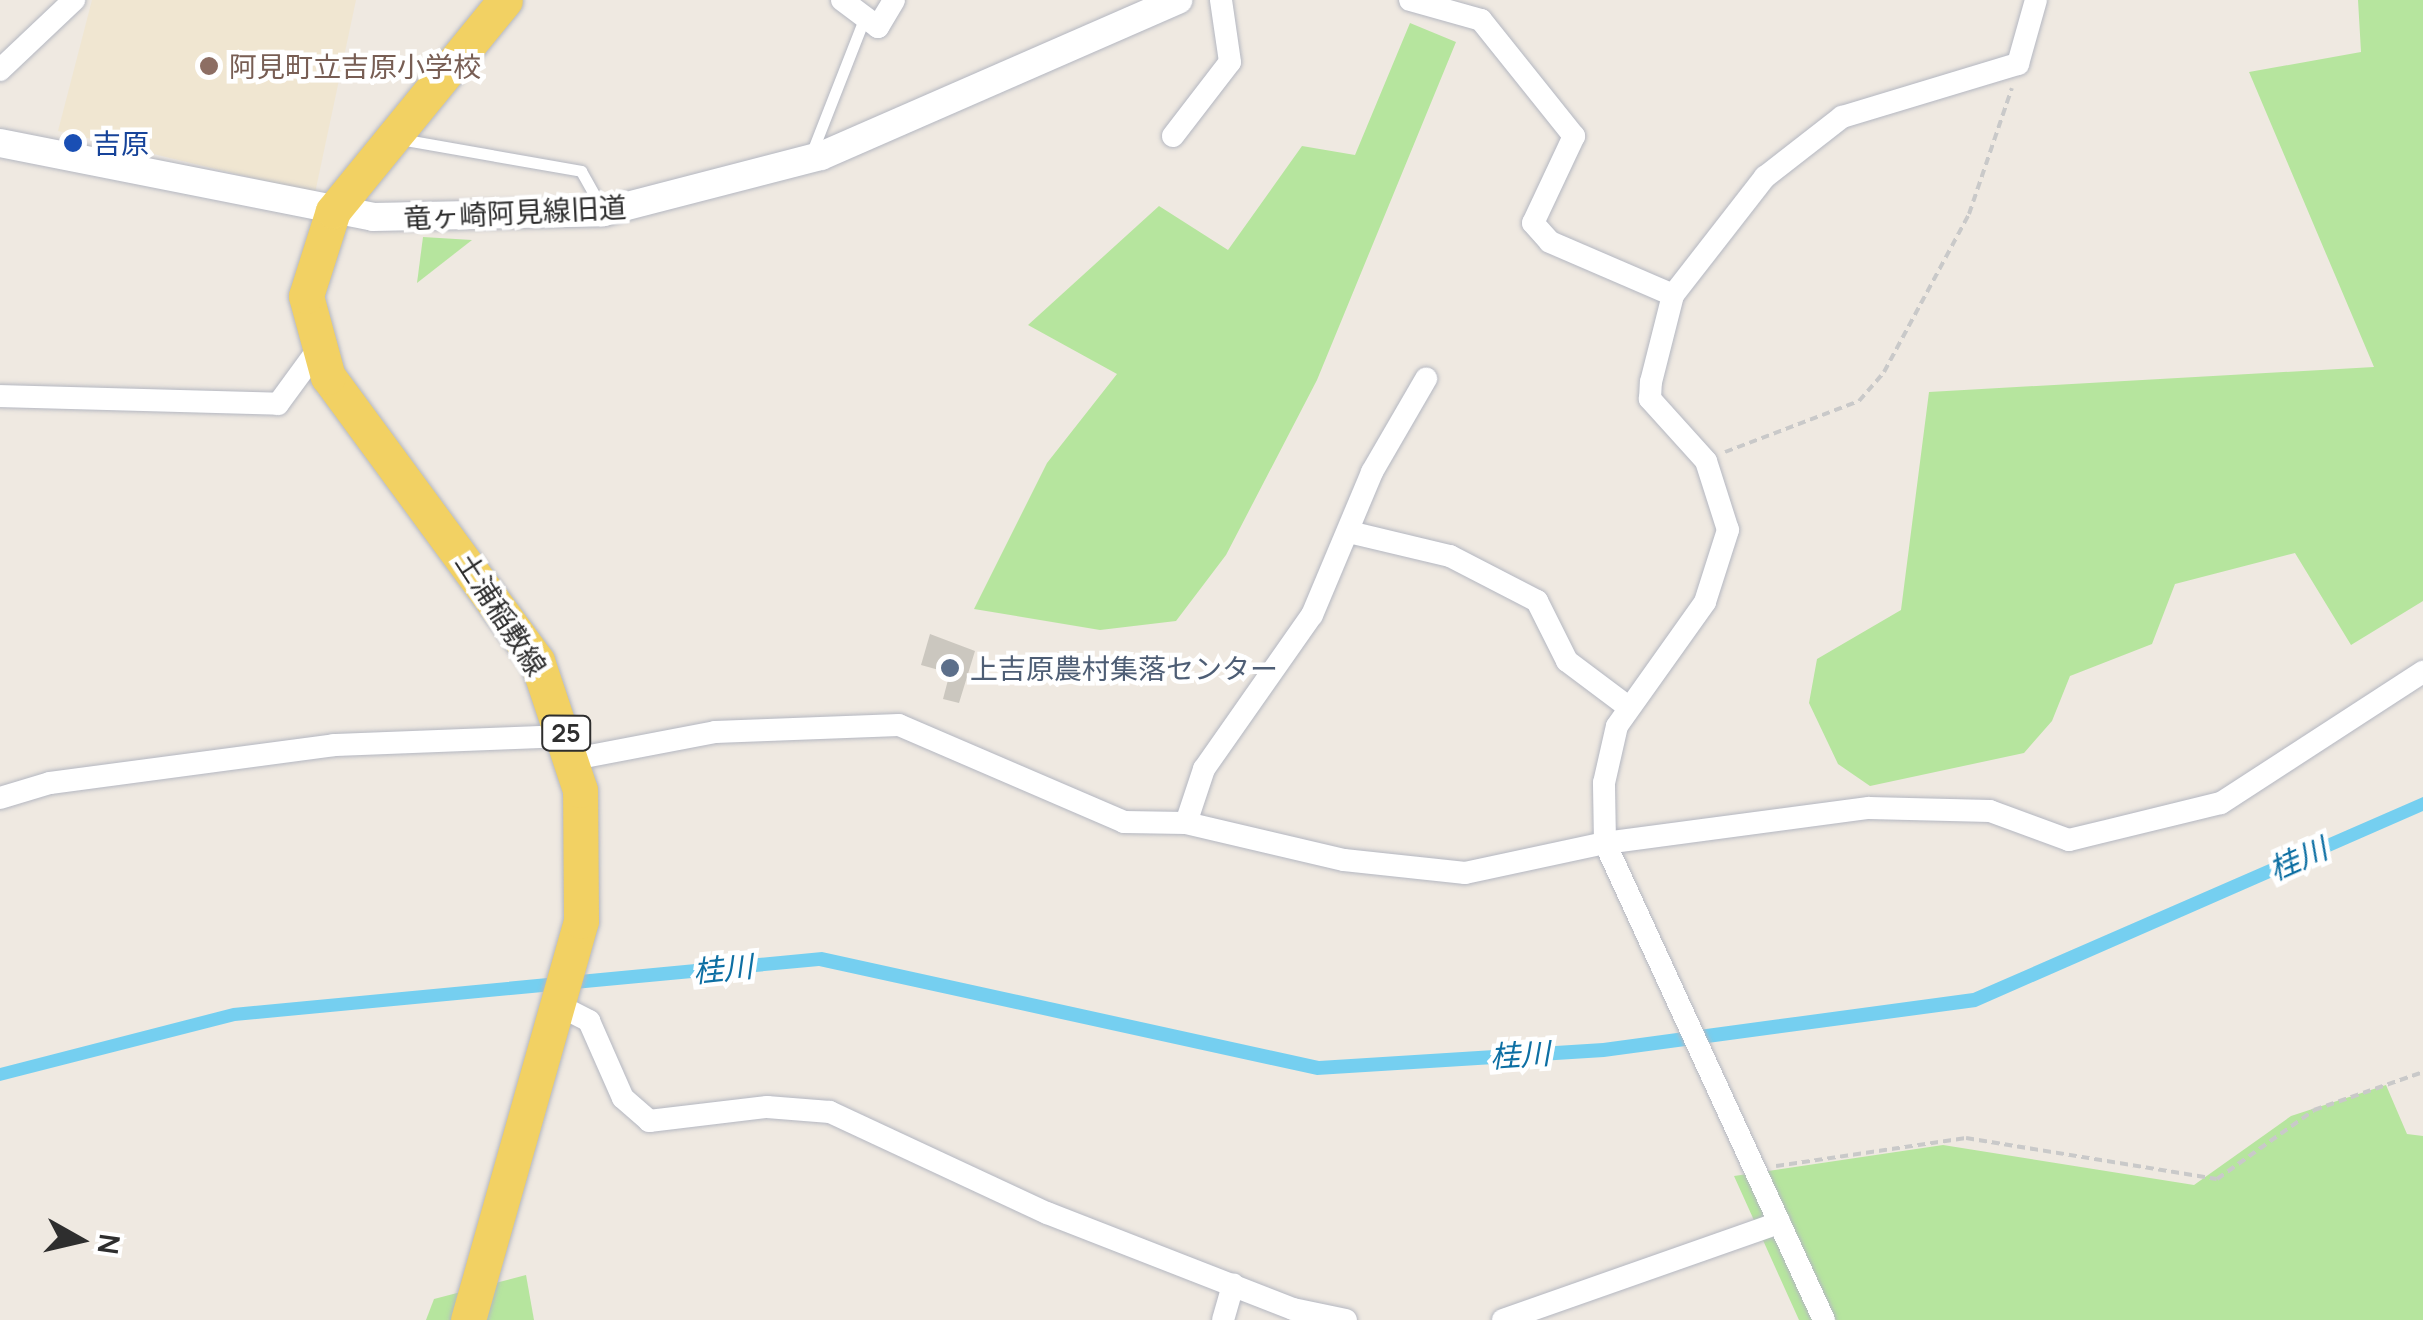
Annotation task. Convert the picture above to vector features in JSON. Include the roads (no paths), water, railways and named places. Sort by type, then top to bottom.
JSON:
[{"type":"main road","points":[[316,352],[309,269],[334,211],[506,0]]},
{"type":"main road","name":"土浦稲敷線","points":[[316,352],[512,619],[571,748],[585,877],[560,1006],[468,1320]]},
{"type":"street","points":[[0,70],[74,0]]},
{"type":"street","points":[[842,0],[878,26],[894,0]]},
{"type":"street","name":"竜ヶ崎阿見線旧道","points":[[0,143],[334,211],[604,212],[808,161],[1178,0]]},
{"type":"street","points":[[1173,136],[1230,62],[1221,0]]},
{"type":"street","points":[[1410,0],[1480,20],[1574,136],[1533,224],[1550,242],[1672,295]]},
{"type":"street","points":[[1824,1320],[1605,843],[1604,783],[1627,706],[1705,602],[1723,562],[1728,530],[1706,461],[1650,399],[1672,295],[1752,191],[1842,118],[2018,64],[2036,0]]},
{"type":"street","points":[[0,396],[278,404],[316,352]]},
{"type":"street","points":[[1186,823],[1204,770],[1312,616],[1348,532],[1426,379]]},
{"type":"street","points":[[1348,532],[1450,556],[1537,601],[1566,661],[1627,706]]},
{"type":"street","points":[[0,798],[50,783],[334,745],[571,748],[714,732],[899,725],[1068,803],[1124,822],[1186,823],[1415,873],[1522,868],[1605,843],[1945,806],[2069,840],[2222,803],[2423,672]]},
{"type":"street","points":[[560,1006],[589,1021],[623,1098],[649,1121],[768,1108],[830,1112],[992,1191],[1233,1284],[1346,1320]]},
{"type":"street","points":[[1503,1320],[1779,1223]]},
{"type":"street","points":[[1222,1320],[1233,1284]]},
{"type":"lane","points":[[808,161],[864,17]]},
{"type":"lane","points":[[392,138],[581,170],[604,212]]},
{"type":"water","name":"桂川","points":[[2423,797],[2423,811],[1976,1007],[1604,1057],[1317,1075],[819,966],[235,1021],[0,1081],[0,1068],[233,1008],[822,952],[1319,1061],[1603,1043],[1973,993]]},
{"type":"place","name":"阿見町立吉原小学校","points":[[209,66]]},
{"type":"place","name":"吉原","points":[[73,143]]},
{"type":"place","name":"上吉原農村集落センター","points":[[950,668]]}]
